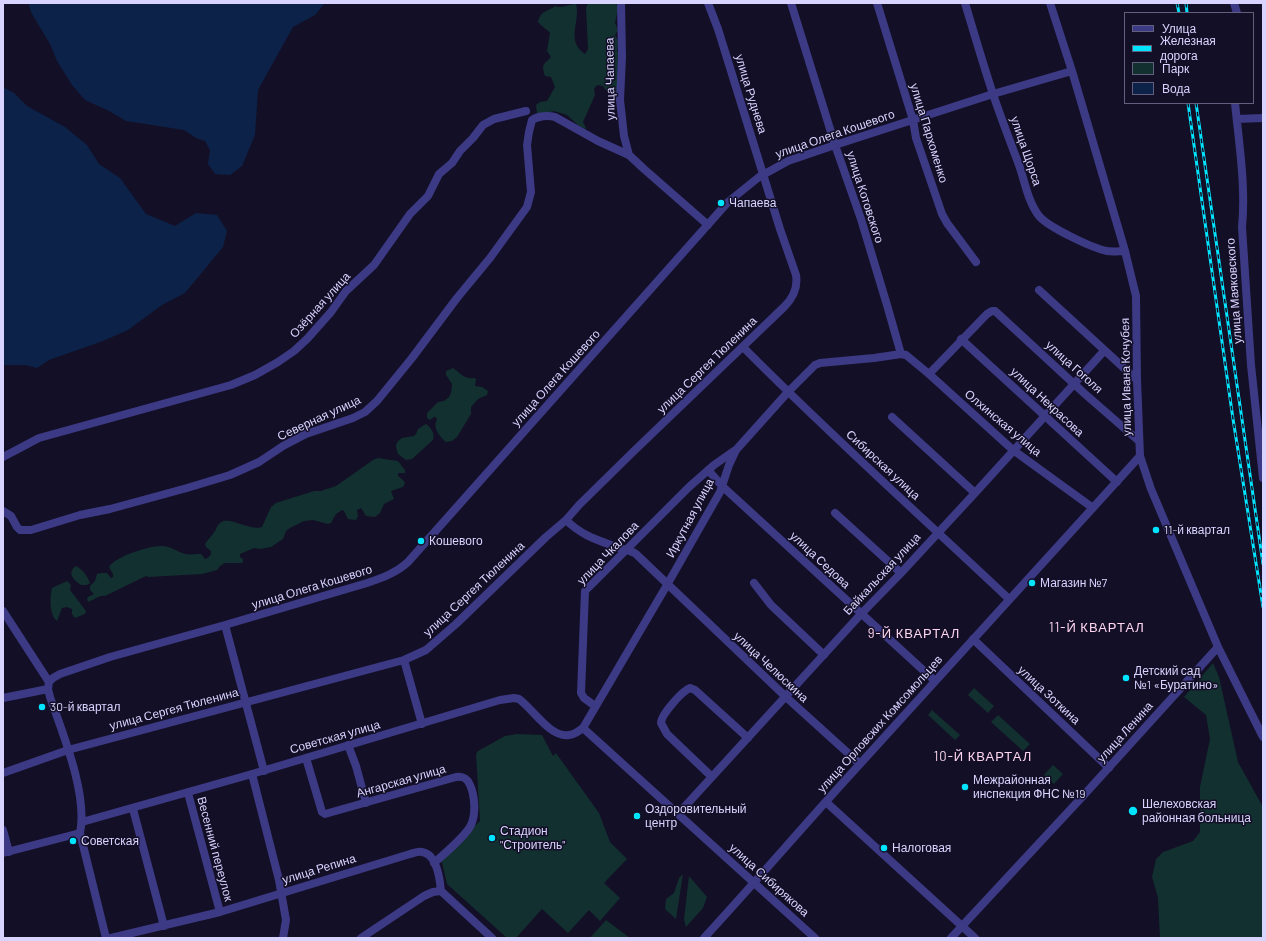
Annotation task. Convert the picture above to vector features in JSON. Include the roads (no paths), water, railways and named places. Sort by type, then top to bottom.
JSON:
[{"type":"street","name":"улица Чапаева","points":[[621,3],[622,57],[620,100],[624,136],[629,155]]},
{"type":"street","name":"улица Руднева","points":[[708,3],[718,29],[796,274],[796,284]]},
{"type":"street","name":"улица Котовского","points":[[791,3],[835,145],[863,226],[901,354]]},
{"type":"street","name":"улица Пархоменко","points":[[877,3],[913,120],[916,138],[942,214],[976,262]]},
{"type":"street","name":"улица Щорса","points":[[965,3],[993,94],[1023,175],[1031,202],[1039,216],[1048,224],[1100,249],[1125,251]]},
{"type":"street","name":"улица Ивана Кочубея","points":[[1050,3],[1072,71],[1125,251],[1136,296],[1140,456],[1151,489],[1218,647],[1263,737]]},
{"type":"street","name":"улица Олега Кошевого","points":[[3,698],[49,686],[53,678],[60,674],[110,657],[372,582],[401,568],[505,454],[708,225],[734,197],[764,174],[788,162],[835,145],[993,94],[1072,71]]},
{"type":"street","name":"улица Маяковского","points":[[1235,104],[1244,195],[1242,227],[1248,318],[1263,478]]},
{"type":"street","name":"Озёрная улица","points":[[3,457],[39,438],[231,385],[255,375],[294,351],[315,331],[346,291],[374,265],[410,214],[428,196],[440,174],[452,163],[460,151],[483,125],[494,119],[526,112]]},
{"type":"street","name":"Северная улица","points":[[3,511],[11,516],[20,530],[31,530],[80,515],[110,509],[187,488],[230,475],[259,462],[282,446],[306,434],[353,418],[365,412],[377,401],[412,358],[457,298],[490,258],[527,207],[531,192],[528,163],[528,139],[531,124],[534,118],[548,115],[555,117],[598,141],[629,155]]},
{"type":"street","points":[[1237,119],[1263,118]]},
{"type":"street","points":[[629,155],[708,225]]},
{"type":"street","name":"улица Сергея Тюленина","points":[[3,774],[68,750],[404,660],[422,652],[434,644],[566,520],[579,505],[790,302],[796,284]]},
{"type":"street","points":[[1039,290],[1137,380]]},
{"type":"street","name":"улица Гоголя","points":[[961,339],[987,314],[993,310],[999,313],[1019,334],[1139,441]]},
{"type":"street","points":[[929,374],[961,339]]},
{"type":"street","name":"улица Некрасова","points":[[961,339],[1117,482]]},
{"type":"street","name":"Сибирская улица","points":[[743,346],[788,392],[1009,599]]},
{"type":"street","name":"Байкальская улица","points":[[678,814],[861,614],[975,493],[1073,383],[1104,351]]},
{"type":"street","name":"Олхинская улица","points":[[901,354],[908,357],[929,374],[1013,450],[1093,508]]},
{"type":"street","name":"Иркутная улица","points":[[583,728],[720,492],[729,465],[736,450],[788,392],[815,365],[820,363],[901,354]]},
{"type":"street","points":[[892,417],[975,493]]},
{"type":"street","name":"улица Чкалова","points":[[596,706],[584,698],[581,693],[583,667],[584,594],[587,588],[689,487],[708,470],[736,450]]},
{"type":"street","name":"улица Орловских Комсомольцев","points":[[704,938],[1009,599],[1140,456]]},
{"type":"street","name":"улица Седова","points":[[708,470],[722,486],[935,681]]},
{"type":"street","points":[[835,513],[901,573]]},
{"type":"street","name":"улица Челюскина","points":[[566,520],[578,531],[589,537],[626,550],[631,550],[636,554],[786,697],[860,764]]},
{"type":"street","points":[[754,583],[770,605],[824,655]]},
{"type":"street","points":[[3,611],[49,686],[78,789],[82,822],[80,833],[106,938]]},
{"type":"street","points":[[225,625],[264,771]]},
{"type":"street","name":"улица Зоткина","points":[[973,639],[1109,768]]},
{"type":"street","name":"улица Ленина","points":[[951,938],[1109,768],[1218,647]]},
{"type":"street","points":[[404,660],[422,724]]},
{"type":"street","points":[[712,777],[667,734],[661,723],[663,716],[685,690],[690,688],[695,690],[748,738]]},
{"type":"street","name":"Советская улица","points":[[82,822],[264,771],[500,700],[514,698],[519,699],[553,732],[569,735],[583,728]]},
{"type":"street","name":"улица Сибирякова","points":[[583,728],[815,938]]},
{"type":"street","points":[[348,745],[356,766],[366,803]]},
{"type":"street","name":"Ангарская улица","points":[[306,758],[323,813],[326,814],[456,777],[461,776],[466,779],[471,787],[474,800],[474,810],[471,824],[466,832],[434,863]]},
{"type":"street","points":[[252,774],[279,880],[286,920],[283,938]]},
{"type":"street","name":"Весенний переулок","points":[[188,793],[220,912]]},
{"type":"street","points":[[826,802],[975,938]]},
{"type":"street","points":[[133,808],[164,926]]},
{"type":"street","points":[[3,830],[6,853],[80,833]]},
{"type":"street","name":"улица Репина","points":[[111,938],[220,912],[419,852],[427,853],[434,863]]},
{"type":"street","points":[[434,863],[441,891],[492,938]]},
{"type":"street","points":[[361,938],[424,896],[433,892],[441,891]]},
{"type":"water","points":[[28,3],[325,3],[315,15],[293,27],[258,90],[255,135],[242,166],[230,175],[215,174],[208,164],[210,150],[205,141],[196,138],[184,130],[126,121],[85,100],[72,85],[57,61],[50,44],[32,14]]},
{"type":"water","points":[[3,87],[14,93],[27,106],[65,127],[87,145],[99,164],[120,178],[146,214],[175,226],[196,213],[217,215],[227,231],[223,247],[185,293],[162,305],[128,330],[103,341],[49,360],[37,368],[25,365],[3,365]]},
{"type":"railway","points":[[1177,3],[1179,12]]},
{"type":"railway","points":[[1186,3],[1187,12]]},
{"type":"railway","points":[[1188,104],[1233,419],[1263,607]]},
{"type":"railway","points":[[1196,104],[1263,564]]},
{"type":"place","name":"Чапаева","points":[[721,203]]},
{"type":"place","name":"11-й квартал","points":[[1156,530]]},
{"type":"place","name":"Кошевого","points":[[421,541]]},
{"type":"place","name":"Магазин №7","points":[[1032,583]]},
{"type":"place","name":"Детский сад №1 «Буратино»","points":[[1126,678]]},
{"type":"place","name":"30-й квартал","points":[[42,707]]},
{"type":"place","name":"Межрайонная инспекция ФНС №19","points":[[965,787]]},
{"type":"place","name":"Шелеховская районная больница","points":[[1133,811]]},
{"type":"place","name":"Оздоровительный центр","points":[[637,816]]},
{"type":"place","name":"Стадион \"Строитель\"","points":[[492,838]]},
{"type":"place","name":"Советская","points":[[73,841]]},
{"type":"place","name":"Налоговая","points":[[884,848]]},
{"type":"district","name":"11-Й КВАРТАЛ","points":[[1097,628]]},
{"type":"district","name":"9-Й КВАРТАЛ","points":[[914,634]]},
{"type":"district","name":"10-Й КВАРТАЛ","points":[[983,757]]}]
